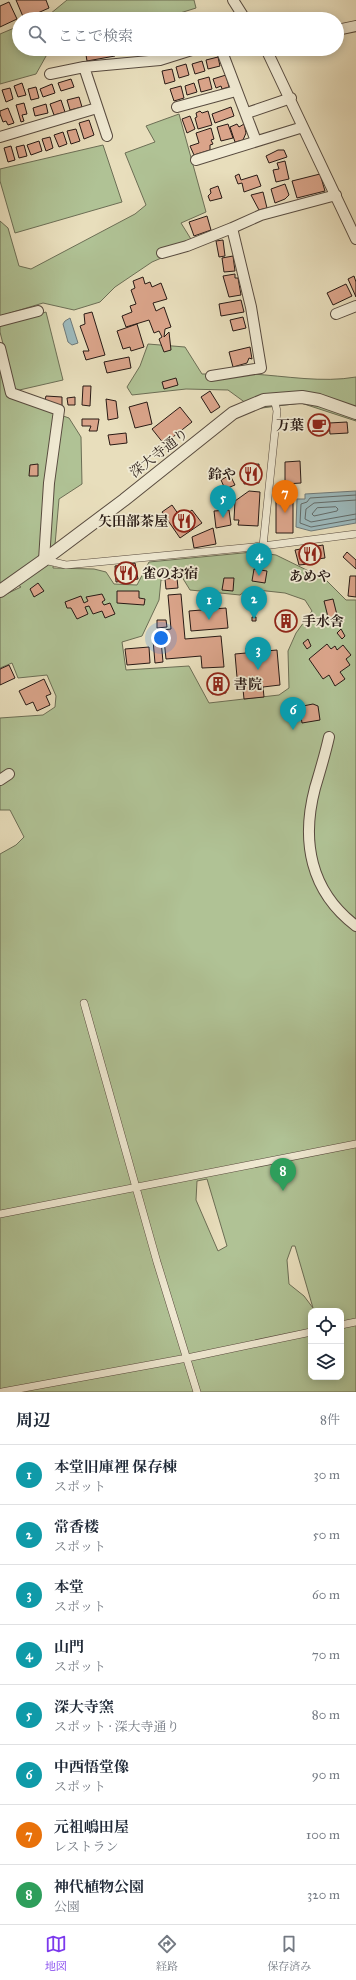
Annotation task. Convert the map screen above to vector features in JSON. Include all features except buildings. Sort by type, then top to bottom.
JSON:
[{"type":"street","points":[[232,0],[240,12]]},
{"type":"street","points":[[344,29],[356,26]]},
{"type":"street","points":[[50,74],[84,67],[160,60],[173,56]]},
{"type":"street","points":[[224,56],[236,91],[247,113],[256,141]]},
{"type":"street","points":[[270,56],[291,98],[356,239]]},
{"type":"street","points":[[84,67],[107,136]]},
{"type":"street","points":[[177,107],[236,91]]},
{"type":"street","points":[[247,113],[291,98]]},
{"type":"street","points":[[0,137],[97,108]]},
{"type":"street","points":[[196,160],[303,126]]},
{"type":"street","points":[[162,253],[187,246],[262,215],[336,194]]},
{"type":"street","points":[[211,376],[261,368],[251,307],[232,228]]},
{"type":"street","points":[[336,314],[356,306]]},
{"type":"street","points":[[0,321],[38,311]]},
{"type":"street","points":[[0,348],[11,393],[59,410],[49,483],[44,560],[66,565],[264,546],[356,534]]},
{"type":"street","name":"深大寺通り","points":[[0,591],[44,560],[233,413],[252,404],[274,399],[302,397],[319,400],[356,413]]},
{"type":"street","points":[[264,546],[277,411],[274,399]]},
{"type":"street","points":[[329,737],[310,810],[308,840],[316,876],[335,906],[356,926]]},
{"type":"street","points":[[0,780],[9,774]]},
{"type":"street","points":[[84,1003],[137,1186],[157,1262],[197,1392]]},
{"type":"street","points":[[0,1214],[356,1144]]},
{"type":"street","points":[[344,1324],[356,1322]]},
{"type":"street","points":[[2,1392],[187,1358],[308,1333]]},
{"type":"green space","points":[[67,0],[194,0],[196,8],[183,12],[52,12]]},
{"type":"green space","points":[[12,29],[12,56],[46,56],[36,74],[0,84],[0,34]]},
{"type":"green space","points":[[179,114],[206,212],[181,223],[194,244],[152,262],[115,287],[100,302],[74,310],[43,303],[0,316],[0,221],[8,228],[19,266],[31,269],[135,214],[146,205],[125,153],[155,142],[146,126]]},
{"type":"green space","points":[[103,145],[122,202],[15,233],[0,181],[0,169]]},
{"type":"green space","points":[[46,312],[63,380],[15,391],[0,332],[0,326]]},
{"type":"green space","points":[[148,344],[185,347],[202,374],[252,374],[317,379],[343,379],[356,377],[356,421],[301,403],[254,409],[228,390],[186,389],[132,395],[127,387],[140,366]]},
{"type":"green space","points":[[0,360],[11,398],[69,418],[81,437],[82,484],[59,499],[53,568],[94,569],[106,572],[114,584],[137,585],[149,562],[253,552],[276,555],[325,579],[346,600],[356,600],[356,1392],[0,1392],[0,854],[16,845],[24,837],[10,810],[0,810],[0,718],[43,715],[55,707],[56,696],[47,675],[18,678],[12,663],[0,668],[0,597],[21,587],[9,579],[0,584]],"holes":[[[182,577],[190,590],[240,595],[248,589],[285,593],[305,600],[312,611],[296,633],[288,651],[289,688],[279,695],[209,703],[189,666],[126,670],[122,642],[142,636],[159,600],[161,580]],[[207,1179],[227,1246],[218,1251],[196,1200],[197,1181]],[[292,1246],[295,1246],[313,1308],[304,1296],[289,1284],[287,1260]]]},
{"type":"water","points":[[70,318],[78,343],[72,345],[68,342],[63,324]]},
{"type":"water","points":[[356,491],[356,523],[311,531],[296,527],[297,499],[305,499],[305,494]]},
{"type":"place","name":"万葉","points":[[319,425]]},
{"type":"place","name":"鈴や","points":[[251,474]]},
{"type":"place","name":"元祖嶋田屋","points":[[285,513]]},
{"type":"place","name":"深大寺窯","points":[[223,518]]},
{"type":"place","name":"矢田部茶屋","points":[[184,521]]},
{"type":"place","name":"あめや","points":[[310,554]]},
{"type":"place","name":"雀のお宿","points":[[126,573]]},
{"type":"place","name":"山門","points":[[259,576]]},
{"type":"place","name":"常香楼","points":[[254,619]]},
{"type":"place","name":"本堂旧庫裡 保存棟","points":[[209,620]]},
{"type":"place","name":"手水舎","points":[[286,621]]},
{"type":"place","name":"本堂","points":[[258,670]]},
{"type":"place","name":"書院","points":[[218,684]]},
{"type":"place","name":"中西悟堂像","points":[[293,730]]},
{"type":"place","name":"神代植物公園","points":[[283,1191]]}]
